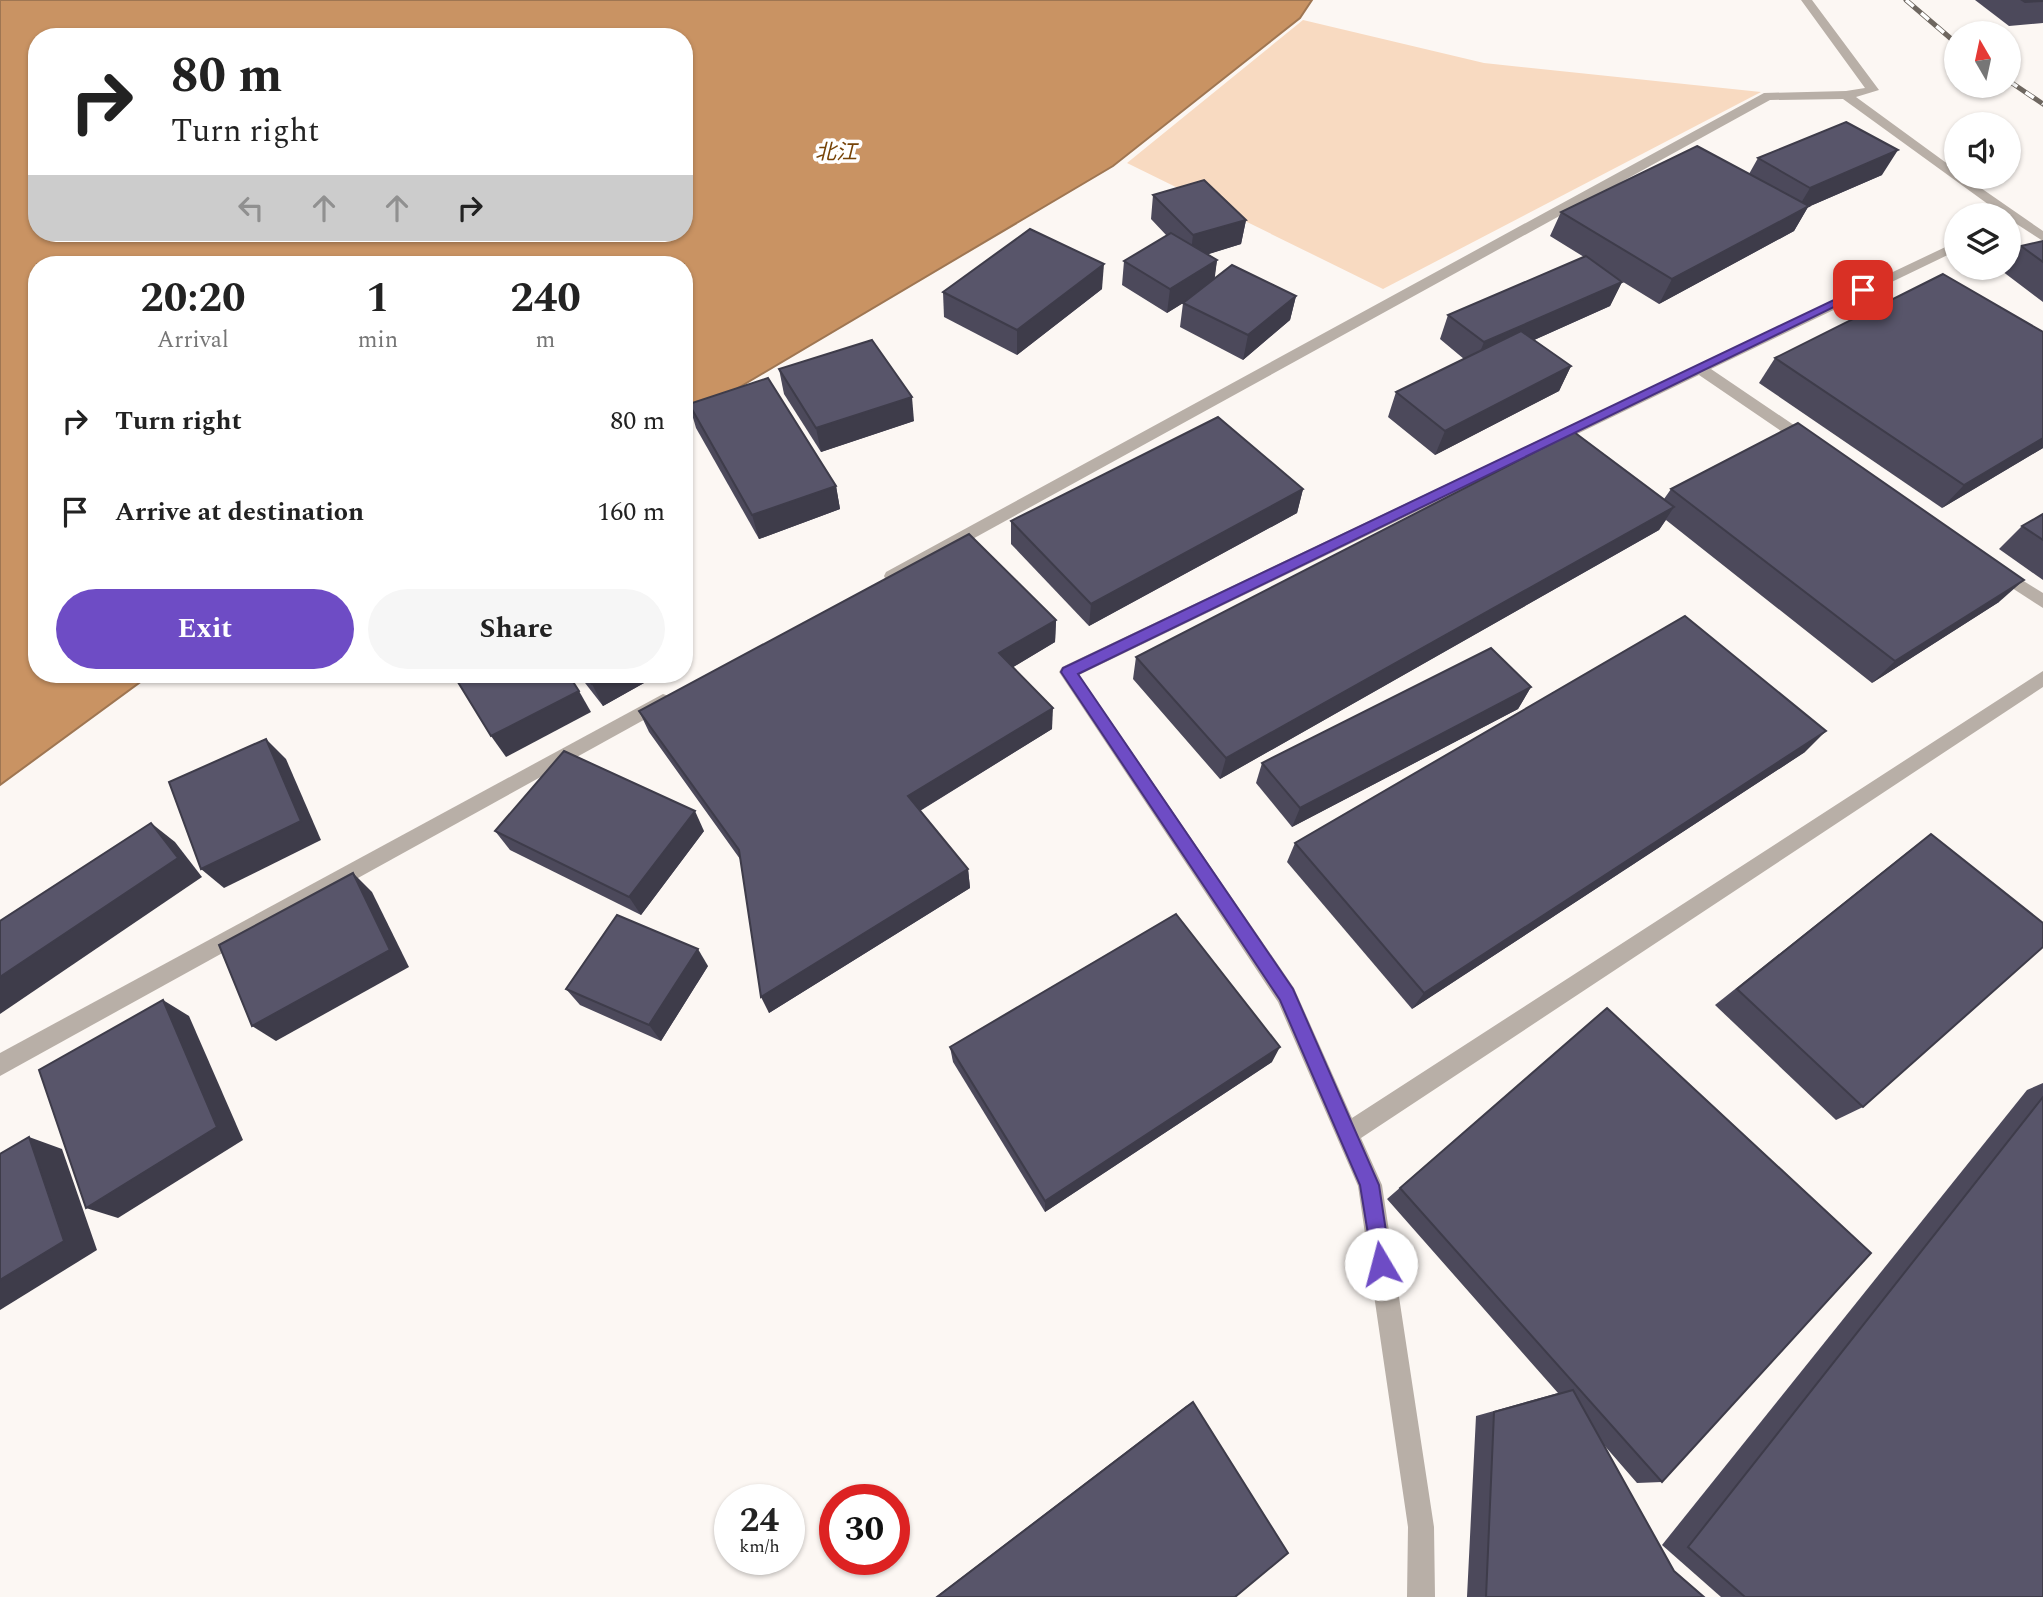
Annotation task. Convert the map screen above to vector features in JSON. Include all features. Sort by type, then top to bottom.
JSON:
[{"type":"street","points":[[872,587],[1768,96],[1846,95],[1873,90],[1806,0]]},
{"type":"street","points":[[1846,95],[1944,167]]},
{"type":"street","points":[[1973,189],[1991,203]]},
{"type":"street","points":[[2021,224],[2043,236]]},
{"type":"street","points":[[1421,1597],[1421,1527],[1370,1185],[1286,995],[1068,672],[1944,252]]},
{"type":"street","points":[[1700,369],[1826,454]]},
{"type":"street","points":[[1986,563],[2043,602]]},
{"type":"street","points":[[1347,1134],[2043,678]]},
{"type":"street","points":[[0,1065],[675,695]]},
{"type":"shaded area","points":[[1303,20],[1484,63],[1761,92],[1383,289],[1127,163]]},
{"type":"water","name":"北江","points":[[0,0],[1312,0],[1300,18],[1113,166],[693,415],[693,256],[28,256],[28,683],[139,683],[0,785]]},
{"type":"building","points":[[1846,122],[1898,150],[1810,188],[1758,158]]},
{"type":"building","points":[[1697,146],[1809,206],[1672,279],[1561,212]]},
{"type":"building","points":[[1204,180],[1246,220],[1193,235],[1153,195]]},
{"type":"building","points":[[1030,229],[1104,264],[1017,330],[943,292]]},
{"type":"building","points":[[1171,233],[1217,260],[1170,289],[1124,261]]},
{"type":"building","points":[[2043,241],[2043,262],[2021,246]]},
{"type":"building","points":[[1586,256],[1622,282],[1484,342],[1448,315]]},
{"type":"building","points":[[1232,265],[1296,296],[1248,335],[1183,303]]},
{"type":"building","points":[[1943,274],[1944,280],[1953,280],[2043,332],[2043,438],[1964,485],[1775,358]]},
{"type":"building","points":[[1521,331],[1571,366],[1445,431],[1396,392]]},
{"type":"building","points":[[872,340],[912,397],[816,428],[779,369]]},
{"type":"building","points":[[768,378],[836,486],[752,515],[693,411],[693,403]]},
{"type":"building","points":[[1218,417],[1303,489],[1091,604],[1011,521]]},
{"type":"building","points":[[1798,423],[2024,580],[1895,661],[1671,489]]},
{"type":"building","points":[[1574,432],[1674,507],[1226,758],[1136,657]]},
{"type":"building","points":[[2043,514],[2043,540],[2022,526]]},
{"type":"building","points":[[969,534],[1056,620],[999,653],[1053,708],[908,796],[968,869],[761,997],[739,850],[639,711]]},
{"type":"building","points":[[1685,616],[1826,731],[1424,993],[1295,843]]},
{"type":"building","points":[[1491,648],[1531,687],[1300,808],[1262,763]]},
{"type":"building","points":[[459,683],[574,683],[579,691],[491,736]]},
{"type":"building","points":[[266,739],[301,821],[201,869],[169,782]]},
{"type":"building","points":[[564,751],[695,811],[629,897],[495,831]]},
{"type":"building","points":[[151,823],[178,858],[0,977],[0,921]]},
{"type":"building","points":[[1931,834],[2043,923],[2043,947],[1863,1107],[1737,989]]},
{"type":"building","points":[[353,873],[390,950],[252,1026],[219,945]]},
{"type":"building","points":[[1176,914],[1280,1047],[1045,1201],[950,1047]]},
{"type":"building","points":[[617,915],[698,949],[649,1025],[566,989]]},
{"type":"building","points":[[163,1000],[217,1127],[86,1208],[39,1070]]},
{"type":"building","points":[[1607,1008],[1871,1253],[1662,1482],[1400,1188]]},
{"type":"building","points":[[2043,1097],[2043,1597],[1745,1597],[1688,1547]]},
{"type":"building","points":[[29,1137],[64,1241],[0,1280],[0,1154]]},
{"type":"building","points":[[1573,1390],[1674,1571],[1704,1597],[1486,1597],[1494,1412]]},
{"type":"building","points":[[1193,1402],[1288,1553],[1235,1597],[937,1597]]},
{"type":"railway","points":[[1906,0],[1944,33]]},
{"type":"railway","points":[[2021,89],[2043,104]]},
{"type":"route","points":[[1381,1264],[1370,1185],[1286,995],[1068,672],[1863,290]]}]
